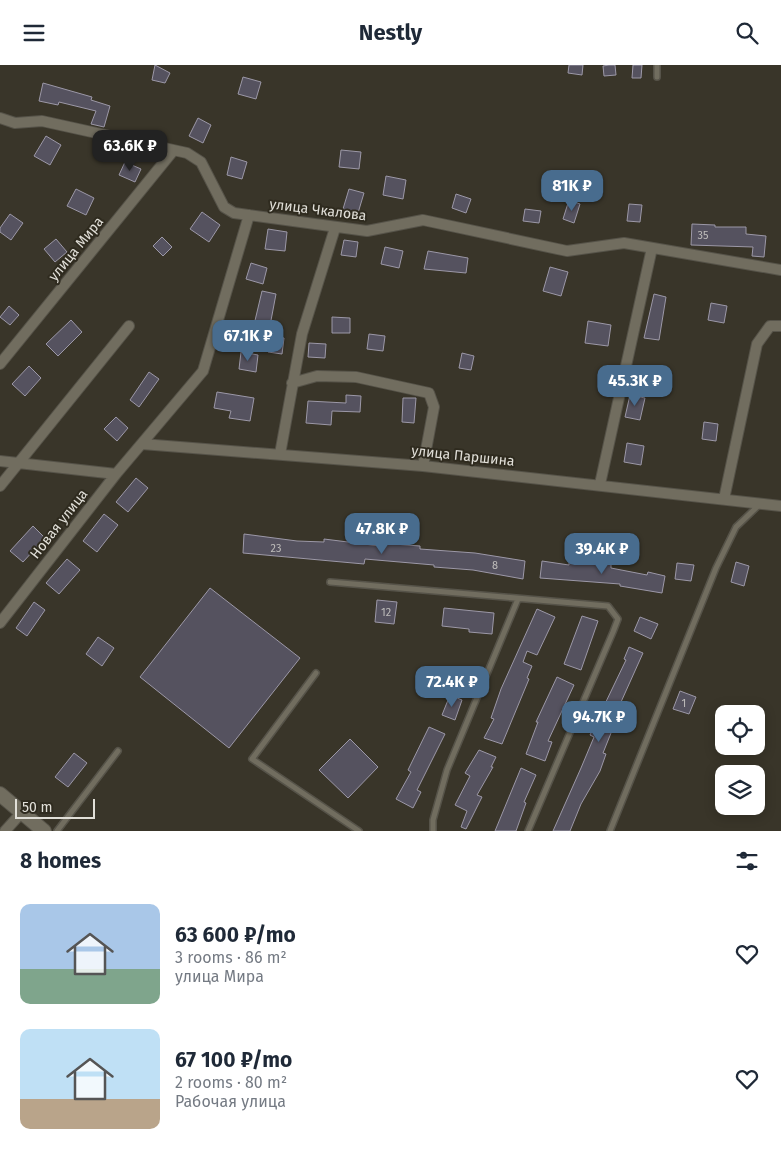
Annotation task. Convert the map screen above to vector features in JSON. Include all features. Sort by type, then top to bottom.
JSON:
[{"type":"street","name":"улица Чкалова","points":[[0,118],[15,123],[42,121],[187,153],[201,162],[224,207],[234,213],[367,231],[424,220],[567,251],[624,243],[781,270]]},
{"type":"street","name":"улица Мира","points":[[0,364],[173,151]]},
{"type":"street","name":"Новая улица","points":[[0,623],[116,474],[203,371],[248,215]]},
{"type":"street","points":[[280,453],[302,334],[335,228]]},
{"type":"street","points":[[600,485],[652,248]]},
{"type":"street","points":[[0,486],[129,326]]},
{"type":"street","points":[[724,499],[757,344],[770,326],[781,326]]},
{"type":"street","points":[[292,383],[317,376],[356,377],[429,393],[434,407],[424,466]]},
{"type":"street","name":"улица Паршина","points":[[142,444],[280,453],[424,466],[781,506]]},
{"type":"street","points":[[0,461],[116,474]]},
{"type":"street","points":[[0,794],[44,831]]},
{"type":"street","points":[[5,831],[22,812]]},
{"type":"lane","points":[[656,65],[657,77]]},
{"type":"lane","points":[[610,831],[716,569],[736,527],[761,503]]},
{"type":"lane","points":[[330,582],[608,606],[618,619],[528,831]]},
{"type":"lane","points":[[433,831],[433,821],[447,770],[518,599]]},
{"type":"lane","points":[[316,673],[252,759],[359,831]]},
{"type":"lane","points":[[57,831],[118,751]]},
{"type":"building","points":[[155,65],[170,73],[165,83],[152,80]]},
{"type":"building","points":[[569,65],[583,65],[582,75],[568,73]]},
{"type":"building","points":[[615,65],[616,75],[604,76],[603,66]]},
{"type":"building","points":[[633,65],[642,65],[641,78],[632,78]]},
{"type":"building","points":[[243,77],[261,82],[256,99],[238,94]]},
{"type":"building","points":[[43,83],[92,97],[91,100],[110,106],[104,127],[91,124],[96,111],[59,102],[58,105],[39,101]]},
{"type":"building","points":[[198,118],[211,125],[203,143],[189,136]]},
{"type":"building","points":[[46,136],[61,145],[50,165],[34,156]]},
{"type":"building","points":[[341,150],[361,152],[359,169],[339,167]]},
{"type":"building","points":[[231,157],[247,162],[242,179],[227,175]]},
{"type":"building","points":[[125,162],[141,169],[135,182],[119,175]]},
{"type":"building","points":[[386,176],[406,180],[403,199],[383,195]]},
{"type":"building","points":[[76,189],[94,198],[86,215],[67,206]]},
{"type":"building","points":[[349,189],[364,193],[358,213],[343,209]]},
{"type":"building","points":[[456,194],[471,199],[466,213],[452,208]]},
{"type":"building","points":[[569,200],[580,204],[574,223],[563,219]]},
{"type":"building","points":[[629,204],[642,205],[640,222],[627,221]]},
{"type":"building","points":[[525,209],[541,211],[539,223],[523,221]]},
{"type":"building","points":[[202,212],[220,225],[209,242],[190,229]]},
{"type":"building","points":[[10,214],[23,223],[11,240],[0,232],[0,228]]},
{"type":"building","points":[[692,224],[715,225],[715,227],[746,227],[746,234],[766,236],[764,257],[752,256],[753,247],[691,245]]},
{"type":"building","points":[[268,229],[287,232],[285,251],[265,249]]},
{"type":"building","points":[[162,237],[172,247],[163,256],[153,246]]},
{"type":"building","points":[[56,239],[67,252],[55,262],[44,249]]},
{"type":"building","points":[[344,240],[358,242],[356,257],[341,255]]},
{"type":"building","points":[[385,247],[403,251],[399,268],[381,264]]},
{"type":"building","points":[[428,251],[468,258],[466,273],[424,269]]},
{"type":"building","points":[[251,263],[267,268],[263,284],[246,279]]},
{"type":"building","points":[[550,267],[568,272],[561,296],[543,291]]},
{"type":"building","points":[[262,291],[276,294],[269,331],[253,329]]},
{"type":"building","points":[[654,294],[666,297],[659,340],[644,338]]},
{"type":"building","points":[[711,303],[727,306],[724,323],[708,320]]},
{"type":"building","points":[[9,306],[19,315],[10,325],[0,317]]},
{"type":"building","points":[[332,317],[350,318],[350,333],[332,333]]},
{"type":"building","points":[[71,320],[82,332],[58,356],[46,344]]},
{"type":"building","points":[[588,321],[611,325],[608,346],[585,343]]},
{"type":"building","points":[[369,334],[385,336],[383,351],[367,349]]},
{"type":"building","points":[[270,336],[284,338],[282,354],[268,352]]},
{"type":"building","points":[[309,343],[326,344],[325,358],[308,357]]},
{"type":"building","points":[[241,352],[258,355],[256,372],[239,369]]},
{"type":"building","points":[[462,353],[474,356],[471,370],[459,368]]},
{"type":"building","points":[[29,366],[41,378],[25,396],[12,384]]},
{"type":"building","points":[[149,372],[159,379],[139,407],[130,400]]},
{"type":"building","points":[[217,392],[254,398],[250,421],[229,418],[231,411],[214,408]]},
{"type":"building","points":[[346,395],[361,396],[360,412],[332,411],[331,425],[306,423],[308,401],[346,403]]},
{"type":"building","points":[[630,395],[645,398],[640,420],[625,417]]},
{"type":"building","points":[[403,398],[416,398],[414,423],[402,422]]},
{"type":"building","points":[[116,417],[128,428],[117,441],[104,429]]},
{"type":"building","points":[[704,422],[718,424],[716,441],[702,439]]},
{"type":"building","points":[[627,443],[644,446],[641,465],[624,462]]},
{"type":"building","points":[[136,478],[148,488],[128,512],[116,502]]},
{"type":"building","points":[[104,514],[118,525],[97,552],[83,541]]},
{"type":"building","points":[[33,526],[45,538],[23,562],[10,551]]},
{"type":"building","points":[[244,534],[297,541],[324,542],[324,539],[380,546],[380,543],[420,546],[420,549],[475,553],[525,561],[523,579],[473,570],[434,567],[434,565],[365,559],[364,564],[243,553]]},
{"type":"building","points":[[67,559],[80,570],[59,594],[46,583]]},
{"type":"building","points":[[569,560],[611,564],[611,568],[647,575],[648,572],[665,576],[662,593],[620,586],[620,584],[540,578],[542,561],[569,565]]},
{"type":"building","points":[[736,562],[749,566],[744,586],[731,582]]},
{"type":"building","points":[[677,563],[694,565],[691,581],[675,579]]},
{"type":"building","points":[[210,588],[300,658],[229,748],[140,677]]},
{"type":"building","points":[[377,600],[397,602],[394,624],[375,622]]},
{"type":"building","points":[[34,602],[45,610],[27,636],[16,628]]},
{"type":"building","points":[[444,608],[494,613],[492,634],[469,632],[469,629],[442,626]]},
{"type":"building","points":[[537,609],[555,617],[537,655],[527,651],[523,662],[532,666],[527,678],[529,679],[502,744],[484,738],[494,719],[491,718],[501,689]]},
{"type":"building","points":[[582,616],[598,621],[581,670],[564,664]]},
{"type":"building","points":[[640,617],[658,624],[651,639],[634,631]]},
{"type":"building","points":[[98,637],[114,648],[102,666],[86,654]]},
{"type":"building","points":[[629,647],[643,653],[621,702],[623,703],[603,753],[606,754],[600,771],[581,804],[570,831],[553,831],[594,737],[590,735],[626,660],[624,659]]},
{"type":"building","points":[[557,677],[574,685],[548,741],[552,742],[545,761],[526,754],[538,722],[536,722]]},
{"type":"building","points":[[680,691],[696,697],[689,714],[673,709]]},
{"type":"building","points":[[450,695],[462,700],[455,720],[442,715]]},
{"type":"building","points":[[429,727],[445,734],[417,790],[421,792],[413,808],[396,799],[411,772],[408,770]]},
{"type":"building","points":[[350,739],[378,767],[348,798],[319,770]]},
{"type":"building","points":[[479,750],[496,757],[491,767],[493,767],[477,795],[482,797],[466,829],[461,827],[467,811],[455,805],[470,776],[465,773]]},
{"type":"building","points":[[74,753],[87,763],[68,787],[55,777]]},
{"type":"building","points":[[521,768],[536,775],[524,802],[526,803],[516,831],[495,831]]}]
